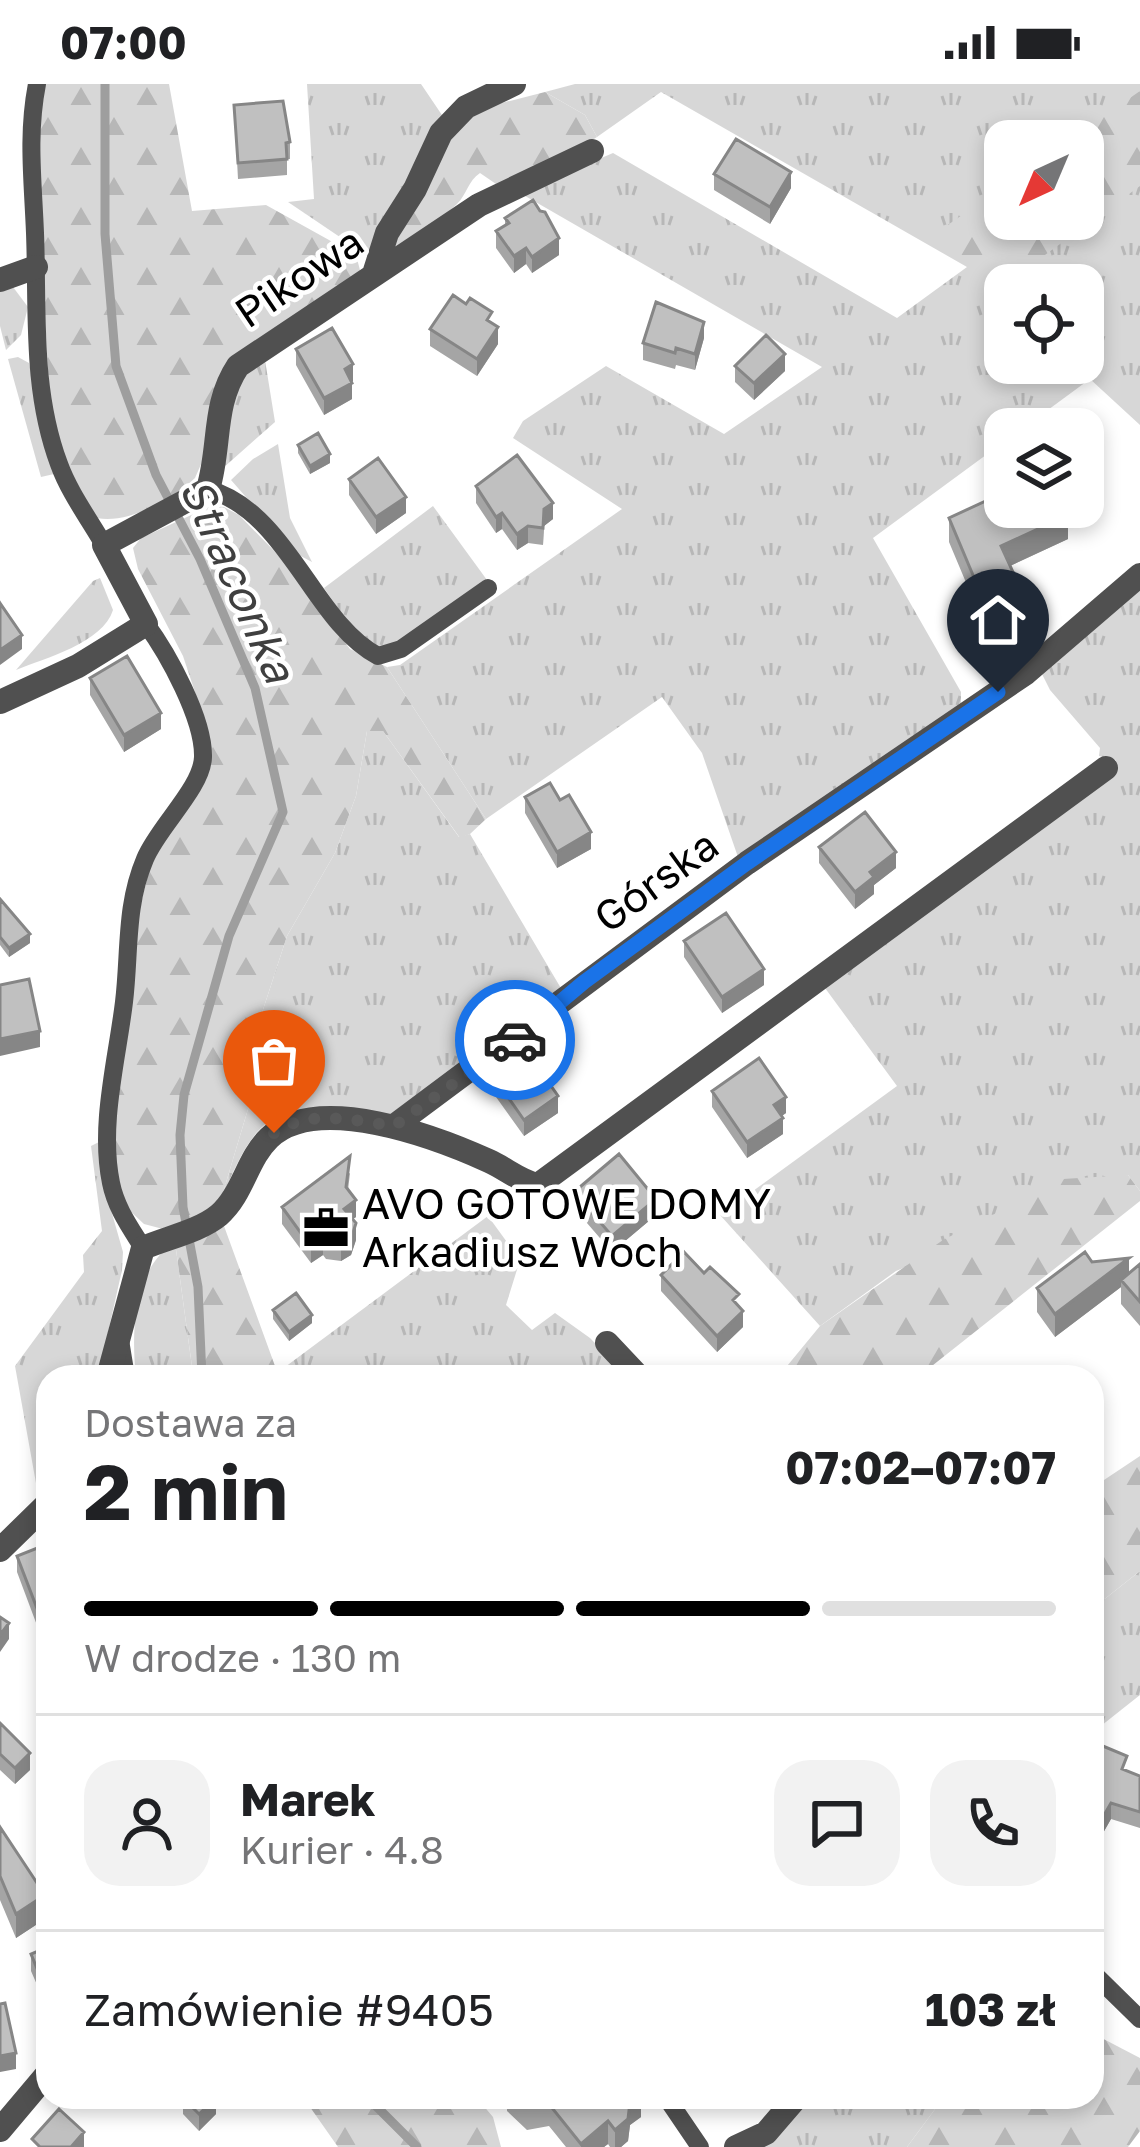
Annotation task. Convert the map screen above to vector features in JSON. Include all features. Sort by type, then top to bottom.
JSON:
[{"type":"street","points":[[374,274],[387,233],[415,189],[441,133],[466,107],[514,84]]},
{"type":"street","name":"Pikowa","points":[[202,493],[214,470],[221,395],[238,366],[479,205],[592,151]]},
{"type":"street","points":[[0,280],[35,268]]},
{"type":"street","points":[[0,702],[78,666],[146,624],[115,539],[202,493]]},
{"type":"street","name":"Górska","points":[[394,1126],[747,863],[1026,673],[1140,575]]},
{"type":"street","points":[[112,1365],[155,1243],[207,1222],[230,1202],[263,1143],[286,1125],[322,1117],[394,1126],[482,1158],[531,1185],[546,1182],[595,1141],[1106,768]]},
{"type":"street","points":[[607,1343],[628,1365]]},
{"type":"street","points":[[0,1550],[36,1515]]},
{"type":"street","points":[[0,2131],[36,2088]]},
{"type":"street","points":[[736,2147],[766,2132],[786,2109]]},
{"type":"lane","points":[[37,84],[29,164],[36,348],[47,425],[60,469],[115,539]]},
{"type":"lane","points":[[202,493],[226,495],[243,507],[292,556],[356,645],[378,656],[401,649],[488,588]]},
{"type":"lane","points":[[146,624],[172,662],[203,759],[198,776],[148,852],[129,911],[125,995],[106,1142],[120,1211],[155,1243]]},
{"type":"lane","points":[[120,1336],[124,1365]]},
{"type":"lane","points":[[1104,1984],[1140,2019]]},
{"type":"lane","points":[[674,2109],[700,2147]]},
{"type":"green space","points":[[43,84],[169,84],[192,211],[266,205],[356,255],[361,274],[252,347],[195,478],[162,502],[122,517],[97,518],[67,467],[50,409],[37,165]]},
{"type":"green space","points":[[307,84],[421,84],[444,118],[368,256],[288,202],[314,199]]},
{"type":"green space","points":[[575,84],[1140,84],[1140,425],[1095,384],[1104,384],[1104,264],[984,264],[984,384],[1083,384],[1051,408],[984,408],[984,456],[873,538],[961,692],[961,712],[739,860],[702,753],[662,697],[486,819],[387,667],[400,665],[622,509],[513,438],[523,421],[606,366],[724,434],[822,367],[520,193],[613,153],[897,318],[967,267],[661,92],[597,137],[585,115],[545,92]]},
{"type":"green space","points":[[1140,91],[1140,186],[1104,212],[1104,120],[1098,120]]},
{"type":"green space","points":[[545,92],[585,115],[597,137],[564,158],[496,184],[480,173],[450,211],[391,250],[451,132],[474,110]]},
{"type":"green space","points":[[984,200],[984,240],[1066,240],[1032,264],[984,264],[984,292],[942,229]]},
{"type":"green space","points":[[0,287],[13,287],[28,307],[21,335],[6,350],[0,326]]},
{"type":"green space","points":[[264,354],[275,422],[223,468],[236,380]]},
{"type":"green space","points":[[18,357],[29,363],[54,474],[41,477],[8,359]]},
{"type":"green space","points":[[278,444],[290,518],[312,562],[295,553],[231,480]]},
{"type":"green space","points":[[211,506],[239,515],[284,561],[350,649],[387,667],[486,819],[460,838],[383,731],[367,731],[356,796],[335,853],[287,936],[260,1019],[257,1079],[222,1196],[208,1212],[163,1229],[144,1224],[128,1209],[117,1182],[112,1142],[132,939],[153,855],[205,779],[198,701],[183,656],[138,569],[133,548],[141,538]]},
{"type":"green space","points":[[433,506],[487,580],[385,651],[357,636],[324,588]]},
{"type":"green space","points":[[100,578],[113,610],[98,632],[16,670],[93,581]]},
{"type":"green space","points":[[1140,583],[1140,1191],[1128,1175],[896,1271],[820,1326],[720,1215],[897,1086],[825,988],[1114,771],[1116,760],[1099,756],[1100,748],[1050,690],[1039,668]]},
{"type":"green space","points":[[367,731],[383,731],[459,837],[470,834],[562,990],[389,1115],[287,1111],[274,1117],[254,1135],[222,1196],[257,1079],[260,1019],[287,936],[335,853],[356,796]]},
{"type":"green space","points":[[99,1142],[105,1189],[123,1252],[122,1270],[101,1365],[36,1365],[36,1483],[15,1366],[84,1272],[83,1255],[102,1231],[91,1146]]},
{"type":"green space","points":[[1128,1175],[1140,1191],[1140,1201],[933,1365],[788,1365],[820,1326],[943,1240],[1063,1179]]},
{"type":"green space","points":[[488,1216],[520,1260],[506,1305],[532,1330],[555,1313],[616,1365],[288,1365]]},
{"type":"green space","points":[[224,1226],[275,1365],[192,1365],[175,1242]]},
{"type":"green space","points":[[175,1242],[192,1365],[135,1365],[138,1302],[150,1268]]},
{"type":"green space","points":[[1140,1456],[1140,1571],[1104,1600],[1104,1480]]},
{"type":"green space","points":[[1140,1571],[1140,1695],[1104,1724],[1104,1600]]},
{"type":"green space","points":[[1104,2039],[1140,2058],[1140,2131],[1128,2147],[907,2147],[935,2109],[1104,2109]]},
{"type":"green space","points":[[311,2109],[486,2109],[501,2147],[338,2147]]},
{"type":"green space","points":[[793,2109],[935,2109],[907,2147],[757,2147]]},
{"type":"building","points":[[283,101],[290,142],[286,143],[287,159],[238,163],[234,105]]},
{"type":"building","points":[[736,139],[791,172],[770,207],[714,174]]},
{"type":"building","points":[[533,200],[559,238],[532,257],[526,248],[514,256],[496,231],[509,223],[505,218]]},
{"type":"building","points":[[453,295],[466,304],[470,298],[492,312],[487,320],[498,327],[477,359],[430,329]]},
{"type":"building","points":[[656,302],[704,322],[695,354],[643,343]]},
{"type":"building","points":[[332,328],[353,364],[345,369],[352,383],[324,398],[296,349]]},
{"type":"building","points":[[766,335],[785,354],[754,383],[735,366]]},
{"type":"building","points":[[318,433],[330,454],[310,466],[298,445]]},
{"type":"building","points":[[517,455],[553,503],[544,509],[543,528],[528,526],[517,534],[502,513],[496,517],[476,486]]},
{"type":"building","points":[[378,458],[406,497],[376,517],[349,479]]},
{"type":"building","points":[[984,502],[984,528],[1040,528],[1001,546],[1018,583],[983,599],[949,518]]},
{"type":"building","points":[[0,603],[22,635],[0,650]]},
{"type":"building","points":[[127,656],[161,713],[124,735],[90,678]]},
{"type":"building","points":[[550,783],[560,800],[569,795],[591,832],[557,852],[525,797]]},
{"type":"building","points":[[865,812],[896,852],[870,872],[874,877],[855,892],[819,847]]},
{"type":"building","points":[[0,899],[30,934],[9,948],[0,937]]},
{"type":"building","points":[[726,913],[764,969],[722,997],[684,941]]},
{"type":"building","points":[[29,979],[40,1031],[0,1039],[0,985]]},
{"type":"building","points":[[522,1050],[532,1062],[538,1058],[558,1096],[524,1120],[491,1073]]},
{"type":"building","points":[[759,1058],[786,1097],[774,1105],[783,1118],[747,1142],[712,1091]]},
{"type":"building","points":[[619,1154],[656,1199],[612,1236],[574,1192]]},
{"type":"building","points":[[350,1156],[346,1187],[356,1200],[344,1209],[356,1223],[351,1239],[341,1245],[323,1238],[311,1247],[282,1207]]},
{"type":"building","points":[[684,1252],[704,1273],[710,1267],[739,1294],[733,1300],[743,1311],[717,1336],[661,1275]]},
{"type":"building","points":[[1085,1252],[1092,1262],[1129,1258],[1055,1314],[1037,1288]]},
{"type":"building","points":[[1140,1264],[1140,1302],[1121,1280]]},
{"type":"building","points":[[296,1293],[312,1315],[289,1332],[273,1310]]},
{"type":"building","points":[[36,1549],[36,1606],[17,1556]]},
{"type":"building","points":[[0,1723],[30,1753],[15,1768],[0,1754]]},
{"type":"building","points":[[1104,1746],[1127,1756],[1122,1769],[1140,1776],[1140,1812],[1111,1803],[1104,1815]]},
{"type":"building","points":[[0,1827],[36,1881],[36,1901],[16,1914],[0,1876]]},
{"type":"building","points":[[5,2003],[16,2053],[0,2056],[0,2004]]},
{"type":"building","points":[[59,2109],[84,2132],[71,2147],[40,2147],[32,2139]]},
{"type":"building","points":[[553,2109],[629,2109],[628,2119],[615,2130],[608,2121],[581,2144]]},
{"type":"waterway","name":"Straconka","points":[[105,84],[105,234],[116,366],[156,475],[200,559],[255,688],[283,812],[229,936],[184,1095],[180,1135],[183,1207],[198,1287],[201,1365]]},
{"type":"waterway","name":"Straconka","points":[[379,2109],[417,2147]]},
{"type":"way so far","points":[[274,1133],[297,1121],[322,1117],[394,1126],[515,1040]]},
{"type":"place","name":"AVO GOTOWE DOMY Arkadiusz Woch","points":[[326,1228]]},
{"type":"route","points":[[515,1040],[584,982],[747,863],[998,692]]}]
